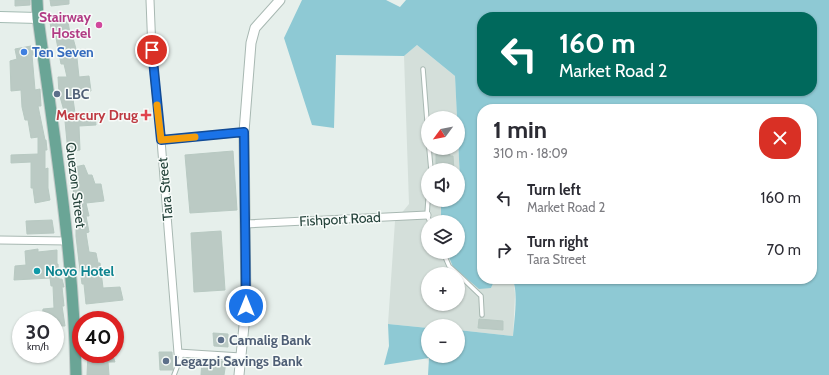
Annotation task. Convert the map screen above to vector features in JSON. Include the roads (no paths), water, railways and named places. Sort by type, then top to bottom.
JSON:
[{"type":"main road","name":"Quezon Street","points":[[37,0],[38,18],[68,241],[76,331],[76,375]]},
{"type":"main road","points":[[0,17],[38,18]]},
{"type":"street","name":"Tara Street","points":[[150,0],[152,50],[180,353]]},
{"type":"street","points":[[239,375],[246,306],[244,132],[253,33],[259,23],[280,0]]},
{"type":"street","points":[[161,140],[244,132]]},
{"type":"street","name":"Fishport Road","points":[[246,224],[421,219]]},
{"type":"street","points":[[0,240],[68,241]]},
{"type":"street","points":[[180,353],[241,357]]},
{"type":"lane","points":[[423,69],[426,111]]},
{"type":"lane","points":[[465,281],[481,296],[482,315]]},
{"type":"lane","points":[[174,375],[180,353]]},
{"type":"water","points":[[302,0],[386,0],[400,7],[406,0],[829,0],[829,375],[428,375],[429,363],[465,363],[465,331],[513,336],[516,298],[514,284],[817,284],[817,104],[477,104],[477,284],[493,284],[491,288],[479,289],[465,277],[465,267],[453,267],[450,259],[465,259],[465,215],[441,215],[441,207],[465,207],[465,163],[459,163],[459,155],[465,155],[465,111],[457,111],[455,76],[417,45],[404,56],[336,55],[334,128],[312,125],[284,38]]},
{"type":"water","points":[[388,324],[421,327],[421,359],[384,365],[389,346]]},
{"type":"place","name":"Stairway Hostel","points":[[99,25]]},
{"type":"place","name":"Ten Seven","points":[[24,52]]},
{"type":"place","name":"LBC","points":[[57,94]]},
{"type":"place","name":"Mercury Drug","points":[[146,115]]},
{"type":"place","name":"Novo Hotel","points":[[37,271]]},
{"type":"place","name":"Camalig Bank","points":[[221,340]]},
{"type":"place","name":"Legazpi Savings Bank","points":[[166,361]]}]
